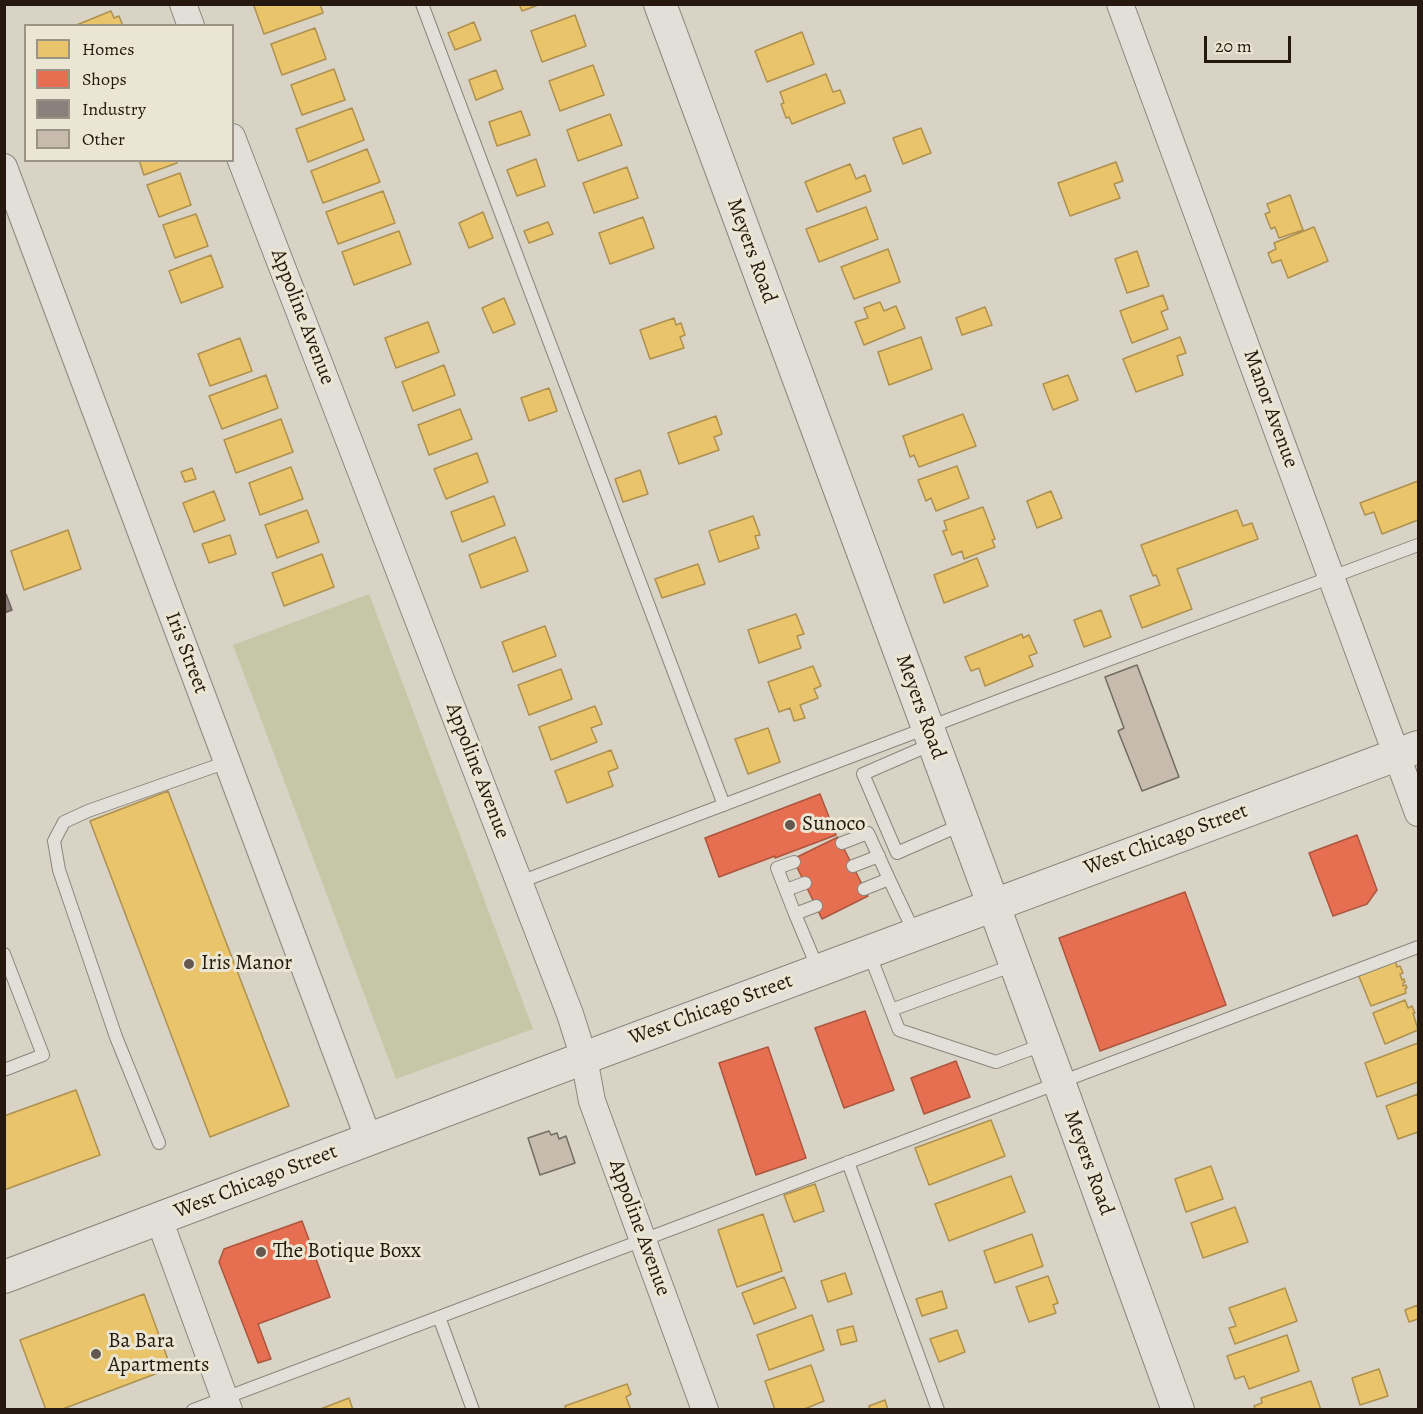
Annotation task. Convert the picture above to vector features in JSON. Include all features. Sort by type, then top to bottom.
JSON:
[{"type":"street","points":[[183,4],[190,24]]},
{"type":"street","name":"Meyers Road","points":[[660,4],[1016,965],[1178,1410]]},
{"type":"street","name":"Manor Avenue","points":[[1120,4],[1332,578],[1408,751],[1419,813]]},
{"type":"street","name":"Appoline Avenue","points":[[234,142],[570,1014],[584,1058],[592,1101],[705,1410]]},
{"type":"street","name":"Iris Street","points":[[4,167],[369,1140]]},
{"type":"street","name":"West Chicago Street","points":[[4,1277],[1408,751]]},
{"type":"street","points":[[159,1219],[227,1404]]},
{"type":"lane","points":[[422,4],[724,806]]},
{"type":"lane","points":[[520,882],[724,806],[931,736],[1419,545]]},
{"type":"lane","points":[[931,736],[863,774],[897,853],[963,824]]},
{"type":"lane","points":[[159,1143],[116,1037],[59,870],[54,841],[64,822],[88,811],[227,762]]},
{"type":"lane","points":[[842,843],[868,833],[915,934]]},
{"type":"lane","points":[[853,866],[876,851],[890,838]]},
{"type":"lane","points":[[794,862],[777,868],[819,970]]},
{"type":"lane","points":[[864,889],[890,879]]},
{"type":"lane","points":[[786,890],[805,883]]},
{"type":"lane","points":[[795,914],[816,906]]},
{"type":"lane","points":[[192,1410],[227,1404],[439,1317],[1419,947]]},
{"type":"lane","points":[[869,952],[899,1030],[996,1062],[1045,1044]]},
{"type":"lane","points":[[4,954],[43,1055],[4,1070]]},
{"type":"lane","points":[[891,1010],[1016,965]]},
{"type":"lane","points":[[848,1162],[938,1410]]},
{"type":"lane","points":[[439,1317],[472,1410]]},
{"type":"green space","points":[[369,594],[533,1029],[396,1079],[233,645]]},
{"type":"building: Homes","points":[[256,4],[320,4],[323,13],[264,34],[254,6]]},
{"type":"building: Homes","points":[[519,4],[541,4],[522,11]]},
{"type":"building: Homes","points":[[111,11],[114,18],[119,16],[122,24],[79,24]]},
{"type":"building: Homes","points":[[575,15],[586,46],[542,62],[531,31]]},
{"type":"building: Homes","points":[[474,22],[481,40],[455,50],[448,33]]},
{"type":"building: Homes","points":[[315,28],[326,59],[282,75],[271,44]]},
{"type":"building: Homes","points":[[802,32],[814,64],[767,82],[755,51]]},
{"type":"building: Homes","points":[[593,65],[604,95],[560,111],[549,81]]},
{"type":"building: Homes","points":[[334,69],[345,100],[302,115],[291,85]]},
{"type":"building: Homes","points":[[496,70],[503,89],[476,100],[469,80]]},
{"type":"building: Homes","points":[[826,74],[833,92],[840,90],[845,103],[792,124],[789,117],[786,118],[780,92]]},
{"type":"building: Homes","points":[[352,108],[364,140],[308,162],[296,129]]},
{"type":"building: Homes","points":[[521,111],[530,135],[497,146],[489,122]]},
{"type":"building: Homes","points":[[610,114],[622,145],[578,161],[567,130]]},
{"type":"building: Homes","points":[[921,128],[931,153],[903,164],[893,138]]},
{"type":"building: Homes","points":[[367,149],[380,182],[323,203],[311,171]]},
{"type":"building: Homes","points":[[536,159],[545,186],[517,196],[507,170]]},
{"type":"building: Homes","points":[[140,162],[177,162],[177,163],[144,175]]},
{"type":"building: Homes","points":[[1116,162],[1123,181],[1114,184],[1120,198],[1070,216],[1058,183]]},
{"type":"building: Homes","points":[[850,164],[856,179],[865,175],[871,191],[817,212],[805,182]]},
{"type":"building: Homes","points":[[627,167],[638,198],[594,213],[583,183]]},
{"type":"building: Homes","points":[[180,173],[191,205],[159,217],[147,185]]},
{"type":"building: Homes","points":[[383,191],[395,223],[338,244],[326,212]]},
{"type":"building: Homes","points":[[1290,195],[1303,230],[1279,238],[1275,227],[1271,229],[1265,214],[1270,212],[1267,204]]},
{"type":"building: Homes","points":[[866,207],[878,239],[819,262],[806,229]]},
{"type":"building: Homes","points":[[483,212],[493,238],[469,248],[459,223]]},
{"type":"building: Homes","points":[[196,214],[208,246],[175,258],[163,225]]},
{"type":"building: Homes","points":[[643,217],[654,248],[610,264],[599,233]]},
{"type":"building: Homes","points":[[548,222],[553,234],[529,243],[524,231]]},
{"type":"building: Homes","points":[[1314,227],[1328,261],[1288,278],[1281,260],[1272,263],[1268,253],[1276,249],[1274,243]]},
{"type":"building: Homes","points":[[399,231],[411,264],[354,285],[342,252]]},
{"type":"building: Homes","points":[[888,249],[900,282],[854,299],[841,267]]},
{"type":"building: Homes","points":[[1137,251],[1149,286],[1127,293],[1115,259]]},
{"type":"building: Homes","points":[[211,255],[223,287],[181,303],[169,271]]},
{"type":"building: Homes","points":[[1163,295],[1168,309],[1161,312],[1168,329],[1132,343],[1120,311]]},
{"type":"building: Homes","points":[[504,298],[515,324],[493,333],[482,308]]},
{"type":"building: Homes","points":[[880,302],[884,311],[896,306],[905,328],[864,345],[855,322],[868,318],[864,308]]},
{"type":"building: Homes","points":[[985,307],[992,325],[962,335],[956,318]]},
{"type":"building: Homes","points":[[674,318],[676,325],[681,323],[685,335],[680,337],[684,348],[650,359],[640,330]]},
{"type":"building: Homes","points":[[428,322],[439,352],[396,368],[385,338]]},
{"type":"building: Homes","points":[[921,337],[932,369],[889,385],[878,352]]},
{"type":"building: Homes","points":[[1180,337],[1186,353],[1177,356],[1183,375],[1136,392],[1123,359]]},
{"type":"building: Homes","points":[[240,338],[252,371],[210,386],[198,354]]},
{"type":"building: Homes","points":[[444,365],[455,395],[413,411],[402,382]]},
{"type":"building: Homes","points":[[266,375],[278,408],[222,429],[209,396]]},
{"type":"building: Homes","points":[[1068,375],[1078,400],[1053,410],[1043,384]]},
{"type":"building: Homes","points":[[549,388],[557,411],[529,421],[521,398]]},
{"type":"building: Homes","points":[[460,409],[472,439],[429,455],[418,425]]},
{"type":"building: Homes","points":[[963,414],[976,446],[919,467],[914,455],[910,457],[903,436]]},
{"type":"building: Homes","points":[[716,416],[722,434],[714,437],[719,450],[679,464],[668,433]]},
{"type":"building: Homes","points":[[281,419],[293,452],[236,473],[224,440]]},
{"type":"building: Homes","points":[[477,453],[488,482],[446,499],[434,469]]},
{"type":"building: Homes","points":[[957,466],[969,498],[936,511],[931,498],[926,501],[918,480]]},
{"type":"building: Homes","points":[[291,467],[303,499],[260,515],[249,483]]},
{"type":"building: Homes","points":[[192,468],[196,479],[185,482],[181,472]]},
{"type":"building: Homes","points":[[640,470],[648,494],[623,502],[615,479]]},
{"type":"building: Homes","points":[[1418,481],[1418,520],[1382,534],[1374,512],[1365,515],[1360,503]]},
{"type":"building: Homes","points":[[214,491],[225,520],[194,532],[183,503]]},
{"type":"building: Homes","points":[[1051,491],[1062,518],[1037,528],[1027,501]]},
{"type":"building: Homes","points":[[494,496],[505,525],[462,542],[451,512]]},
{"type":"building: Homes","points":[[983,507],[995,539],[992,540],[995,547],[964,559],[962,551],[952,555],[943,531],[947,530],[944,521]]},
{"type":"building: Homes","points":[[307,510],[319,542],[277,558],[265,525]]},
{"type":"building: Homes","points":[[1237,510],[1243,526],[1252,523],[1258,539],[1177,569],[1192,609],[1142,628],[1130,596],[1160,585],[1156,575],[1153,576],[1141,545]]},
{"type":"building: Homes","points":[[753,516],[760,535],[755,536],[759,548],[719,562],[709,531]]},
{"type":"building: Homes","points":[[68,530],[81,569],[24,590],[11,551]]},
{"type":"building: Homes","points":[[230,535],[236,554],[209,563],[202,544]]},
{"type":"building: Homes","points":[[515,537],[528,571],[481,588],[469,555]]},
{"type":"building: Homes","points":[[322,554],[334,587],[284,606],[272,573]]},
{"type":"building: Homes","points":[[977,558],[988,586],[944,603],[934,575]]},
{"type":"building: Homes","points":[[698,564],[705,584],[662,598],[655,579]]},
{"type":"building: Homes","points":[[1101,610],[1111,637],[1084,647],[1074,620]]},
{"type":"building: Homes","points":[[796,614],[804,634],[797,636],[801,648],[759,663],[748,630]]},
{"type":"building: Homes","points":[[545,626],[556,656],[513,672],[502,642]]},
{"type":"building: Homes","points":[[1022,634],[1023,638],[1029,635],[1037,653],[1029,656],[1033,666],[985,686],[979,668],[971,671],[965,657]]},
{"type":"building: Homes","points":[[813,666],[821,686],[814,689],[818,698],[800,705],[805,718],[794,721],[790,708],[779,712],[768,682]]},
{"type":"building: Homes","points":[[561,669],[572,699],[529,715],[518,685]]},
{"type":"building: Homes","points":[[595,706],[602,724],[591,728],[597,742],[551,760],[539,727]]},
{"type":"building: Homes","points":[[768,728],[780,762],[748,774],[735,739]]},
{"type":"building: Homes","points":[[611,750],[618,768],[608,772],[613,786],[567,803],[555,771]]},
{"type":"building: Homes","name":"Iris Manor","points":[[168,791],[289,1106],[210,1137],[90,821]]},
{"type":"building: Homes","points":[[1395,960],[1397,967],[1400,966],[1403,973],[1400,974],[1405,982],[1403,986],[1406,985],[1407,988],[1406,993],[1371,1006],[1358,974]]},
{"type":"building: Homes","points":[[1405,1000],[1408,1008],[1412,1006],[1418,1030],[1385,1044],[1373,1013]]},
{"type":"building: Homes","points":[[1418,1043],[1418,1082],[1377,1097],[1365,1063]]},
{"type":"building: Homes","points":[[76,1090],[100,1155],[4,1190],[4,1116]]},
{"type":"building: Homes","points":[[1418,1094],[1418,1132],[1398,1139],[1386,1106]]},
{"type":"building: Homes","points":[[991,1120],[1005,1156],[929,1185],[915,1148]]},
{"type":"building: Homes","points":[[1211,1166],[1223,1199],[1186,1212],[1175,1179]]},
{"type":"building: Homes","points":[[1011,1176],[1025,1212],[949,1241],[935,1204]]},
{"type":"building: Homes","points":[[815,1184],[824,1211],[794,1222],[784,1195]]},
{"type":"building: Homes","points":[[1235,1207],[1248,1242],[1203,1258],[1191,1223]]},
{"type":"building: Homes","points":[[763,1214],[782,1271],[737,1287],[718,1230]]},
{"type":"building: Homes","points":[[1032,1234],[1043,1266],[995,1283],[984,1251]]},
{"type":"building: Homes","points":[[845,1273],[852,1294],[828,1302],[821,1281]]},
{"type":"building: Homes","points":[[1048,1276],[1058,1303],[1053,1305],[1056,1313],[1029,1322],[1016,1287]]},
{"type":"building: Homes","points":[[784,1277],[796,1308],[754,1324],[742,1293]]},
{"type":"building: Homes","points":[[1285,1288],[1297,1321],[1235,1344],[1229,1328],[1236,1326],[1229,1308]]},
{"type":"building: Homes","points":[[942,1291],[947,1308],[922,1316],[916,1299]]},
{"type":"building: Homes","name":"Ba Bara Apartments","points":[[144,1294],[171,1368],[60,1410],[46,1410],[20,1340]]},
{"type":"building: Homes","points":[[1418,1305],[1418,1319],[1409,1322],[1405,1310]]},
{"type":"building: Homes","points":[[812,1315],[824,1350],[769,1370],[757,1335]]},
{"type":"building: Homes","points":[[853,1326],[857,1341],[841,1345],[837,1330]]},
{"type":"building: Homes","points":[[957,1330],[965,1352],[939,1362],[930,1339]]},
{"type":"building: Homes","points":[[1287,1335],[1299,1371],[1249,1389],[1244,1376],[1235,1379],[1227,1356]]},
{"type":"building: Homes","points":[[811,1365],[824,1401],[802,1410],[775,1410],[765,1381]]},
{"type":"building: Homes","points":[[1379,1369],[1388,1396],[1360,1405],[1352,1378]]},
{"type":"building: Homes","points":[[1311,1381],[1321,1410],[1256,1410],[1254,1406],[1262,1403],[1261,1398]]},
{"type":"building: Homes","points":[[627,1384],[631,1394],[626,1397],[631,1410],[566,1410],[565,1406]]},
{"type":"building: Homes","points":[[349,1398],[353,1410],[318,1410]]},
{"type":"building: Homes","points":[[885,1400],[888,1410],[870,1410],[869,1406]]},
{"type":"building: Shops","points":[[820,794],[836,835],[719,877],[705,838]]},
{"type":"building: Shops","points":[[1357,835],[1377,890],[1367,904],[1333,916],[1309,853]]},
{"type":"building: Shops","points":[[838,837],[868,896],[822,919],[793,859]]},
{"type":"building: Shops","points":[[1185,892],[1226,1005],[1100,1051],[1059,938]]},
{"type":"building: Shops","points":[[865,1011],[894,1090],[844,1108],[815,1028]]},
{"type":"building: Shops","points":[[768,1047],[806,1158],[756,1175],[719,1063]]},
{"type":"building: Shops","points":[[956,1061],[970,1097],[924,1114],[911,1078]]},
{"type":"building: Shops","points":[[302,1221],[330,1297],[258,1324],[271,1359],[258,1363],[219,1262],[224,1249]]},
{"type":"building: Industry","points":[[4,594],[12,610],[4,613]]},
{"type":"building: Other","points":[[1137,665],[1179,777],[1142,791],[1118,731],[1124,728],[1105,677]]},
{"type":"building: Other","points":[[549,1131],[551,1135],[557,1133],[559,1139],[566,1136],[575,1163],[540,1175],[528,1138]]},
{"type":"place","name":"Sunoco","points":[[790,825]]},
{"type":"place","name":"Iris Manor","points":[[189,964]]},
{"type":"place","name":"The Botique Boxx","points":[[261,1252]]},
{"type":"place","name":"Ba Bara Apartments","points":[[96,1354]]}]
